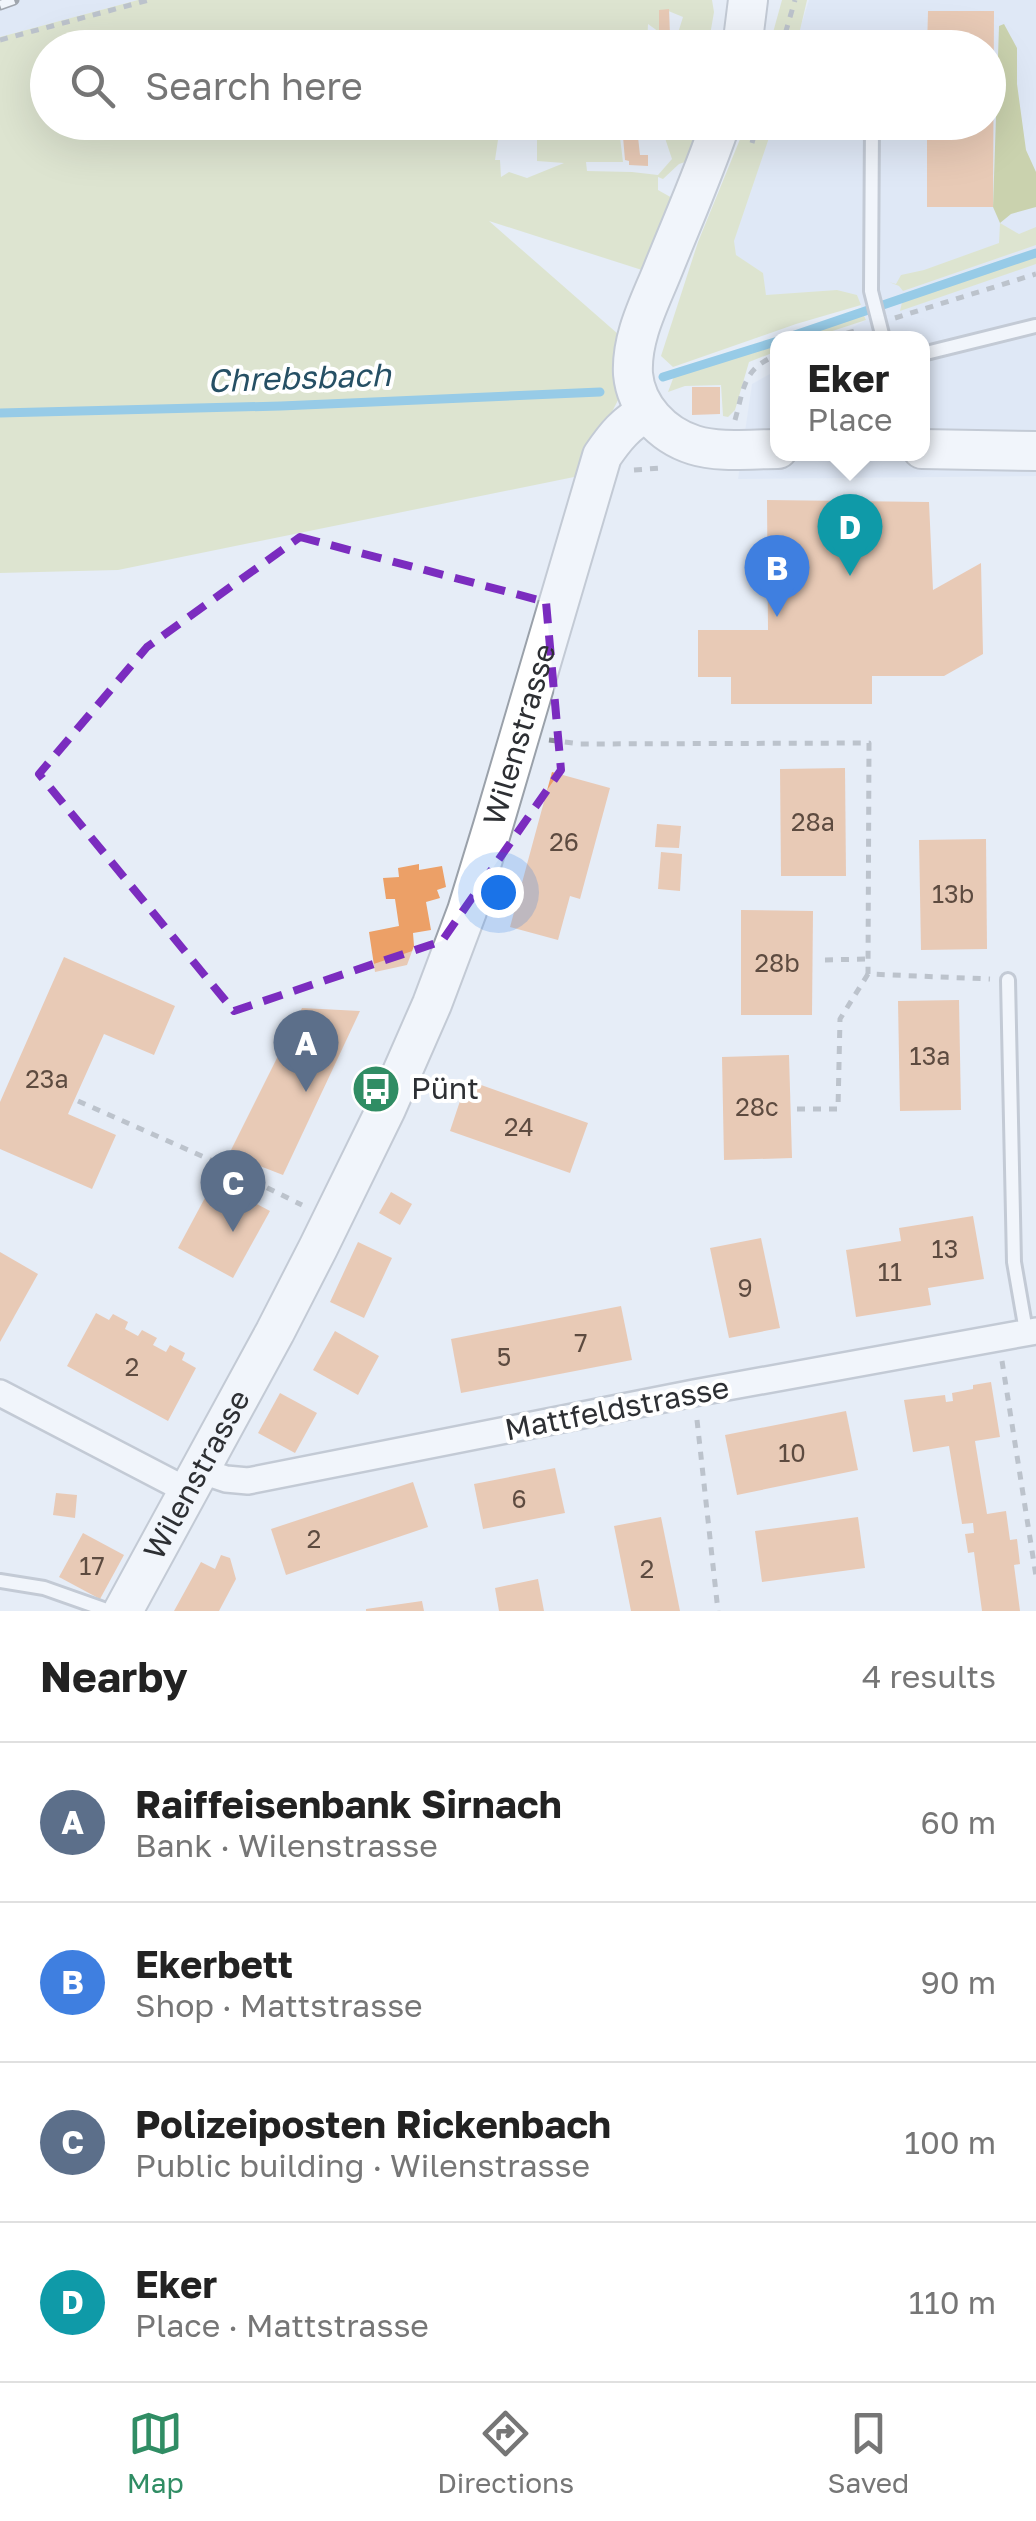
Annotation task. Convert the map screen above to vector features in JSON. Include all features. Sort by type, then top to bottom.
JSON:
[{"type":"street","points":[[744,30],[748,0]]},
{"type":"street","points":[[714,140],[634,348],[635,386],[647,412],[660,426],[692,445],[770,449]]},
{"type":"street","name":"Wilenstrasse","points":[[123,1611],[318,1248],[432,1004],[488,843],[602,456],[616,435],[647,412]]},
{"type":"street","points":[[930,450],[1036,450]]},
{"type":"street","name":"Mattfeldstrasse","points":[[0,1393],[193,1480],[248,1481],[1031,1331]]},
{"type":"lane","points":[[872,140],[871,290],[882,331]]},
{"type":"lane","points":[[930,352],[1036,325],[1036,336]]},
{"type":"lane","points":[[1008,980],[1014,1262],[1031,1331]]},
{"type":"lane","points":[[0,1581],[44,1588],[109,1611]]},
{"type":"path","points":[[37,30],[149,0]]},
{"type":"path","points":[[786,30],[795,0]]},
{"type":"path","points":[[0,40],[30,32]]},
{"type":"path","points":[[853,331],[1036,274]]},
{"type":"path","points":[[733,428],[748,373],[770,358]]},
{"type":"path","points":[[542,740],[580,744],[870,743],[868,974],[840,1019],[838,1109],[796,1109]]},
{"type":"path","points":[[825,960],[868,959]]},
{"type":"path","points":[[868,974],[1008,980]]},
{"type":"path","points":[[78,1101],[305,1206]]},
{"type":"path","points":[[998,1337],[1036,1576]]},
{"type":"path","points":[[694,1394],[718,1611]]},
{"type":"highlighted area","points":[[300,537],[546,602],[561,770],[442,941],[234,1011],[39,774],[147,647]]},
{"type":"shaded area","points":[[0,0],[138,0],[0,37]]},
{"type":"shaded area","points":[[809,0],[1036,0],[1036,476],[738,479],[752,384],[770,374],[770,461],[930,461],[930,331],[846,331],[866,320],[857,295],[766,295],[729,253],[765,140],[1006,140],[1006,30],[799,30]]},
{"type":"green space","points":[[138,0],[712,0],[711,30],[679,30],[683,17],[666,10],[659,11],[659,30],[648,24],[648,30],[30,30],[30,140],[498,140],[495,160],[500,160],[501,177],[509,172],[527,178],[564,163],[537,161],[537,140],[620,140],[623,162],[586,162],[587,171],[658,175],[672,159],[666,140],[701,140],[694,159],[679,164],[663,179],[658,177],[658,190],[674,199],[645,271],[489,221],[634,348],[633,371],[579,476],[118,570],[0,573],[0,37]]},
{"type":"green space","points":[[782,0],[807,0],[800,30],[774,30]]},
{"type":"green space","points":[[1004,24],[1017,48],[1017,84],[1026,150],[1036,172],[1036,207],[1011,214],[1000,223],[993,207],[995,140],[1006,140],[1006,30],[999,30]]},
{"type":"green space","points":[[740,140],[768,140],[734,241],[736,255],[763,273],[766,295],[837,290],[857,295],[861,305],[770,331],[673,367],[661,356],[698,242]]},
{"type":"green space","points":[[1000,223],[1019,234],[1036,227],[1036,245],[903,291],[889,282],[896,284],[901,275],[999,243]]},
{"type":"green space","points":[[1036,253],[1036,264],[900,311],[903,298],[909,295]]},
{"type":"green space","points":[[862,311],[866,320],[832,331],[803,331]]},
{"type":"green space","points":[[770,342],[770,354],[749,362],[735,410],[728,417],[723,416],[721,385],[685,386],[668,392],[674,376]]},
{"type":"building","points":[[669,9],[670,30],[659,30],[659,10]]},
{"type":"building","points":[[928,11],[994,11],[994,30],[927,30]]},
{"type":"building","points":[[623,140],[638,140],[640,155],[648,155],[648,166],[629,165]]},
{"type":"building","points":[[927,140],[993,140],[993,207],[927,207]]},
{"type":"building","points":[[692,387],[720,387],[720,414],[692,415]]},
{"type":"building","points":[[767,500],[929,502],[933,590],[981,563],[983,654],[944,676],[872,676],[872,704],[731,704],[731,677],[698,677],[698,630],[768,630]]},
{"type":"building","points":[[845,768],[846,876],[781,876],[780,769]]},
{"type":"building","points":[[552,772],[610,788],[580,899],[570,896],[558,940],[510,927]]},
{"type":"building","points":[[657,824],[681,826],[679,848],[655,847]]},
{"type":"building","points":[[986,839],[987,949],[921,950],[919,840]]},
{"type":"building","points":[[661,852],[682,854],[680,891],[658,889]]},
{"type":"building","points":[[419,864],[419,870],[442,866],[446,887],[437,890],[440,898],[426,902],[431,930],[413,933],[414,946],[407,965],[375,972],[369,932],[399,926],[395,899],[386,899],[383,878],[399,877],[398,868]]},
{"type":"building","points":[[741,910],[813,911],[812,1015],[741,1015]]},
{"type":"building","points":[[64,957],[175,1006],[154,1055],[104,1034],[68,1114],[116,1135],[92,1189],[0,1149],[0,1102]]},
{"type":"building","points":[[959,1000],[961,1110],[900,1111],[898,1001]]},
{"type":"building","points":[[302,1008],[360,1011],[283,1175],[229,1154]]},
{"type":"building","points":[[789,1055],[792,1158],[724,1160],[722,1057]]},
{"type":"building","points":[[467,1080],[588,1123],[570,1173],[450,1131]]},
{"type":"building","points":[[214,1181],[270,1211],[233,1278],[178,1248]]},
{"type":"building","points":[[391,1192],[412,1204],[400,1225],[379,1213]]},
{"type":"building","points":[[973,1216],[984,1279],[928,1288],[931,1305],[856,1317],[846,1250],[901,1241],[899,1228]]},
{"type":"building","points":[[761,1238],[780,1328],[729,1338],[710,1248]]},
{"type":"building","points":[[358,1242],[392,1258],[364,1318],[330,1302]]},
{"type":"building","points":[[0,1252],[38,1274],[0,1342]]},
{"type":"building","points":[[621,1306],[632,1360],[461,1393],[451,1339]]},
{"type":"building","points":[[96,1313],[109,1320],[113,1314],[128,1322],[125,1329],[138,1336],[142,1330],[157,1338],[153,1345],[166,1352],[170,1345],[185,1353],[182,1360],[196,1368],[168,1421],[67,1366]]},
{"type":"building","points":[[335,1331],[379,1356],[358,1395],[313,1370]]},
{"type":"building","points":[[991,1382],[1000,1437],[975,1441],[987,1514],[1006,1511],[1010,1540],[1017,1539],[1020,1564],[1014,1565],[1020,1611],[982,1611],[974,1552],[968,1553],[965,1534],[974,1533],[973,1523],[962,1524],[949,1446],[913,1452],[904,1400],[945,1395],[946,1402],[953,1401],[952,1393]]},
{"type":"building","points":[[280,1393],[317,1413],[295,1453],[258,1433]]},
{"type":"building","points":[[846,1411],[858,1470],[737,1495],[725,1435]]},
{"type":"building","points":[[555,1468],[565,1513],[483,1529],[474,1484]]},
{"type":"building","points":[[413,1482],[428,1527],[286,1575],[271,1529]]},
{"type":"building","points":[[56,1493],[77,1495],[75,1518],[53,1515]]},
{"type":"building","points":[[661,1517],[680,1611],[631,1611],[614,1526]]},
{"type":"building","points":[[858,1517],[865,1568],[762,1582],[755,1531]]},
{"type":"building","points":[[83,1533],[124,1555],[100,1599],[59,1577]]},
{"type":"building","points":[[221,1555],[230,1558],[236,1579],[219,1611],[174,1611],[201,1562],[215,1569]]},
{"type":"building","points":[[538,1579],[544,1611],[499,1611],[495,1588]]},
{"type":"building","points":[[422,1601],[424,1611],[366,1611],[366,1609]]},
{"type":"waterway","name":"Chrebsbach","points":[[807,331],[1036,253]]},
{"type":"waterway","name":"Chrebsbach","points":[[663,377],[770,344]]},
{"type":"waterway","name":"Chrebsbach","points":[[0,413],[600,392]]},
{"type":"railway","points":[[0,5],[14,0]]},
{"type":"place","name":"Eker","points":[[850,576]]},
{"type":"place","name":"Ekerbett","points":[[777,617]]},
{"type":"place","name":"Pünt","points":[[376,1089]]},
{"type":"place","name":"Raiffeisenbank Sirnach","points":[[306,1092]]},
{"type":"place","name":"Polizeiposten Rickenbach","points":[[233,1232]]}]
